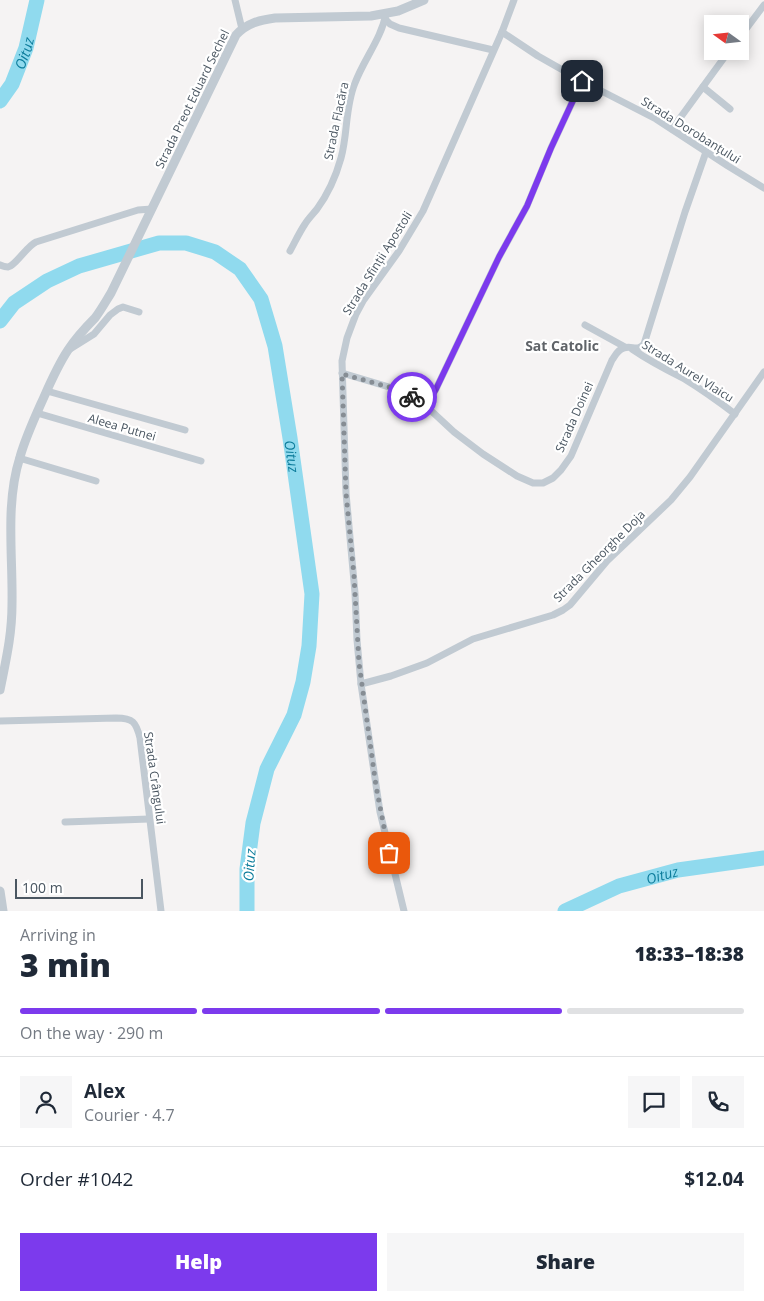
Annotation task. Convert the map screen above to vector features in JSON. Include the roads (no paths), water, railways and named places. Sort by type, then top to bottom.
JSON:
[{"type":"street","points":[[235,0],[242,29]]},
{"type":"street","name":"Strada Preot Eduard Sechel","points":[[0,690],[12,630],[11,506],[20,458],[55,372],[68,350],[95,317],[111,292],[236,35],[251,23],[276,18],[386,16],[424,0]]},
{"type":"street","name":"Strada Sfinții Apostoli","points":[[404,911],[380,812],[362,684],[346,493],[342,361],[351,325],[363,301],[399,252],[423,211],[492,50],[502,32],[514,0]]},
{"type":"street","points":[[749,25],[764,5]]},
{"type":"street","points":[[386,16],[390,24],[400,28],[492,50]]},
{"type":"street","name":"Strada Flacăra","points":[[290,251],[333,180],[343,149],[349,105],[354,85],[378,39],[386,16]]},
{"type":"street","name":"Strada Dorobanțului","points":[[502,32],[538,56],[672,129],[764,188]]},
{"type":"street","points":[[672,129],[723,60]]},
{"type":"street","points":[[426,406],[436,389],[499,257],[527,206],[582,81]]},
{"type":"street","points":[[703,87],[730,109]]},
{"type":"street","name":"Strada Doinei","points":[[342,374],[410,395],[426,406],[454,432],[483,454],[525,480],[533,483],[553,478],[571,456],[612,360],[622,348],[641,347],[646,339],[706,152]]},
{"type":"street","points":[[0,265],[9,267],[27,248],[36,242],[138,210],[151,212]]},
{"type":"street","points":[[68,350],[94,334],[110,315],[118,309],[123,307],[139,312]]},
{"type":"street","name":"Strada Aurel Vlaicu","points":[[585,325],[684,379],[712,396],[735,414]]},
{"type":"street","name":"Strada Gheorghe Doja","points":[[362,684],[427,663],[474,639],[553,615],[570,605],[607,561],[671,500],[690,477],[764,372]]},
{"type":"street","points":[[46,391],[185,430]]},
{"type":"street","name":"Aleea Putnei","points":[[37,413],[200,461]]},
{"type":"street","points":[[20,458],[96,481]]},
{"type":"street","name":"Strada Crângului","points":[[0,721],[116,718],[129,719],[136,725],[140,738],[161,911]]},
{"type":"street","points":[[65,822],[149,819]]},
{"type":"street","points":[[0,891],[3,911]]},
{"type":"waterway","name":"Oituz","points":[[0,101],[12,84],[26,48],[37,0]]},
{"type":"waterway","name":"Oituz","points":[[0,321],[14,303],[47,281],[79,266],[159,243],[186,243],[215,252],[240,269],[261,299],[275,346],[312,594],[309,646],[303,682],[294,715],[267,769],[253,823],[247,869],[247,911]]},
{"type":"waterway","name":"Oituz","points":[[565,911],[619,886],[678,870],[764,858]]},
{"type":"district","name":"Sat Catolic","points":[[562,345]]}]
